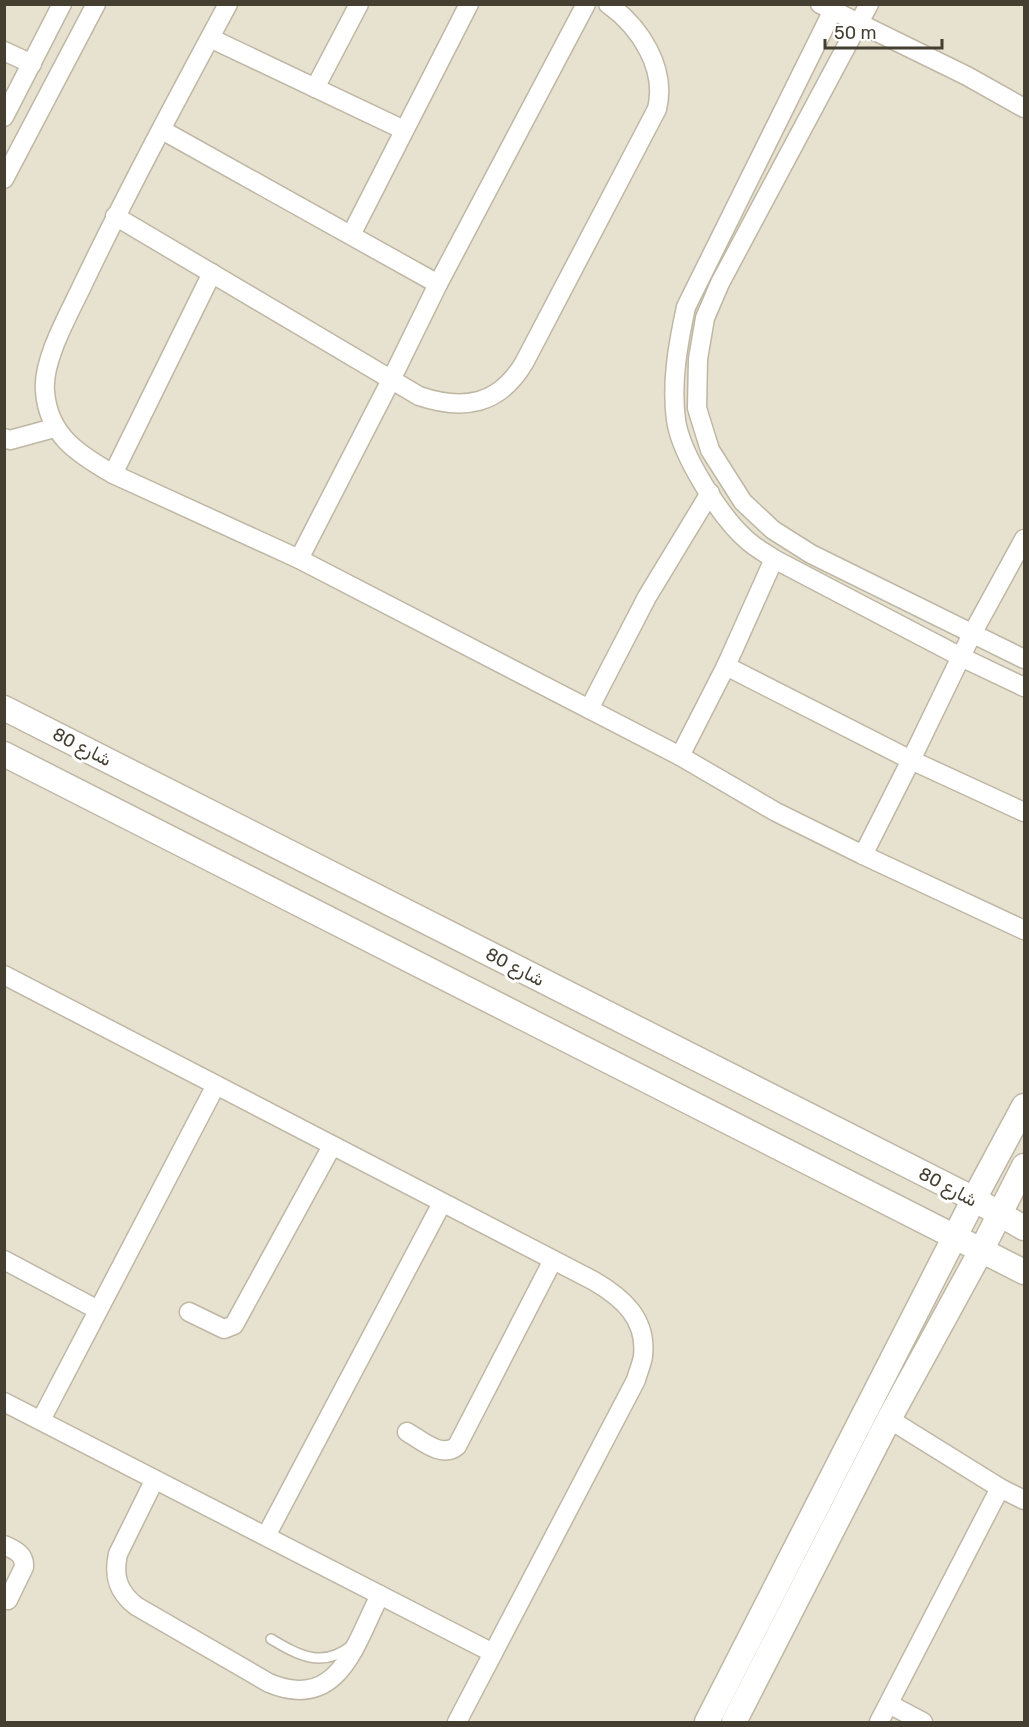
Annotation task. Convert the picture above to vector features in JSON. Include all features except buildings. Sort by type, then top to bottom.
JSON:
[{"type":"street","points":[[4,117],[62,4]]},
{"type":"street","points":[[4,179],[96,4]]},
{"type":"street","points":[[228,4],[115,216],[52,349],[44,389],[54,428],[87,459],[113,474],[299,559],[680,756],[776,812],[1024,930]]},
{"type":"street","points":[[315,88],[359,4]]},
{"type":"street","points":[[351,235],[469,4]]},
{"type":"street","points":[[299,559],[438,284],[586,4]]},
{"type":"street","points":[[115,216],[419,396],[436,402],[466,403],[499,393],[514,380],[524,363],[651,119],[659,98],[657,72],[652,57],[630,24],[608,4]]},
{"type":"street","points":[[869,4],[720,283],[705,318],[698,359],[697,408],[710,450],[743,502],[773,530],[811,554],[858,579],[1024,659]]},
{"type":"street","points":[[1024,108],[967,76],[859,25],[830,7],[686,307],[676,357],[674,387],[676,422],[689,457],[726,518],[747,541],[774,559],[961,657],[1024,687]]},
{"type":"street","points":[[210,38],[404,130]]},
{"type":"street","points":[[4,51],[32,64]]},
{"type":"street","points":[[162,129],[438,284]]},
{"type":"street","points":[[113,474],[212,273]]},
{"type":"street","points":[[4,438],[10,440],[54,428]]},
{"type":"street","points":[[589,710],[647,597],[710,494]]},
{"type":"street","points":[[863,855],[972,634],[1024,539]]},
{"type":"street","points":[[680,756],[726,666],[774,559]]},
{"type":"street","points":[[726,666],[911,760],[1024,812]]},
{"type":"street","name":"شارع 80","points":[[4,708],[974,1199],[1024,1228]]},
{"type":"street","points":[[4,754],[1024,1272]]},
{"type":"street","points":[[4,975],[615,1293],[632,1310],[641,1332],[643,1356],[636,1380],[458,1722]]},
{"type":"street","points":[[41,1420],[216,1085]]},
{"type":"street","points":[[707,1722],[974,1199],[1024,1106]]},
{"type":"street","points":[[189,1312],[224,1329],[234,1325],[332,1146]]},
{"type":"street","points":[[734,1722],[889,1419],[982,1249],[1024,1166]]},
{"type":"street","points":[[266,1536],[442,1203]]},
{"type":"street","points":[[4,1260],[98,1310]]},
{"type":"street","points":[[407,1432],[441,1451],[450,1451],[457,1446],[553,1260]]},
{"type":"street","points":[[4,1402],[493,1653]]},
{"type":"street","points":[[889,1419],[1000,1488],[1024,1500]]},
{"type":"street","points":[[154,1481],[118,1554],[115,1566],[120,1589],[136,1606],[269,1683],[284,1689],[300,1691],[316,1688],[331,1680],[343,1669],[380,1595]]},
{"type":"street","points":[[879,1722],[1000,1488]]},
{"type":"street","points":[[4,1545],[18,1552],[25,1563],[8,1600]]},
{"type":"street","points":[[889,1704],[923,1722]]},
{"type":"lane","points":[[271,1639],[302,1657],[317,1659],[332,1657],[357,1641]]},
{"type":"shaded area","points":[[4,5],[1024,5],[1024,1722],[5,1722]]}]
